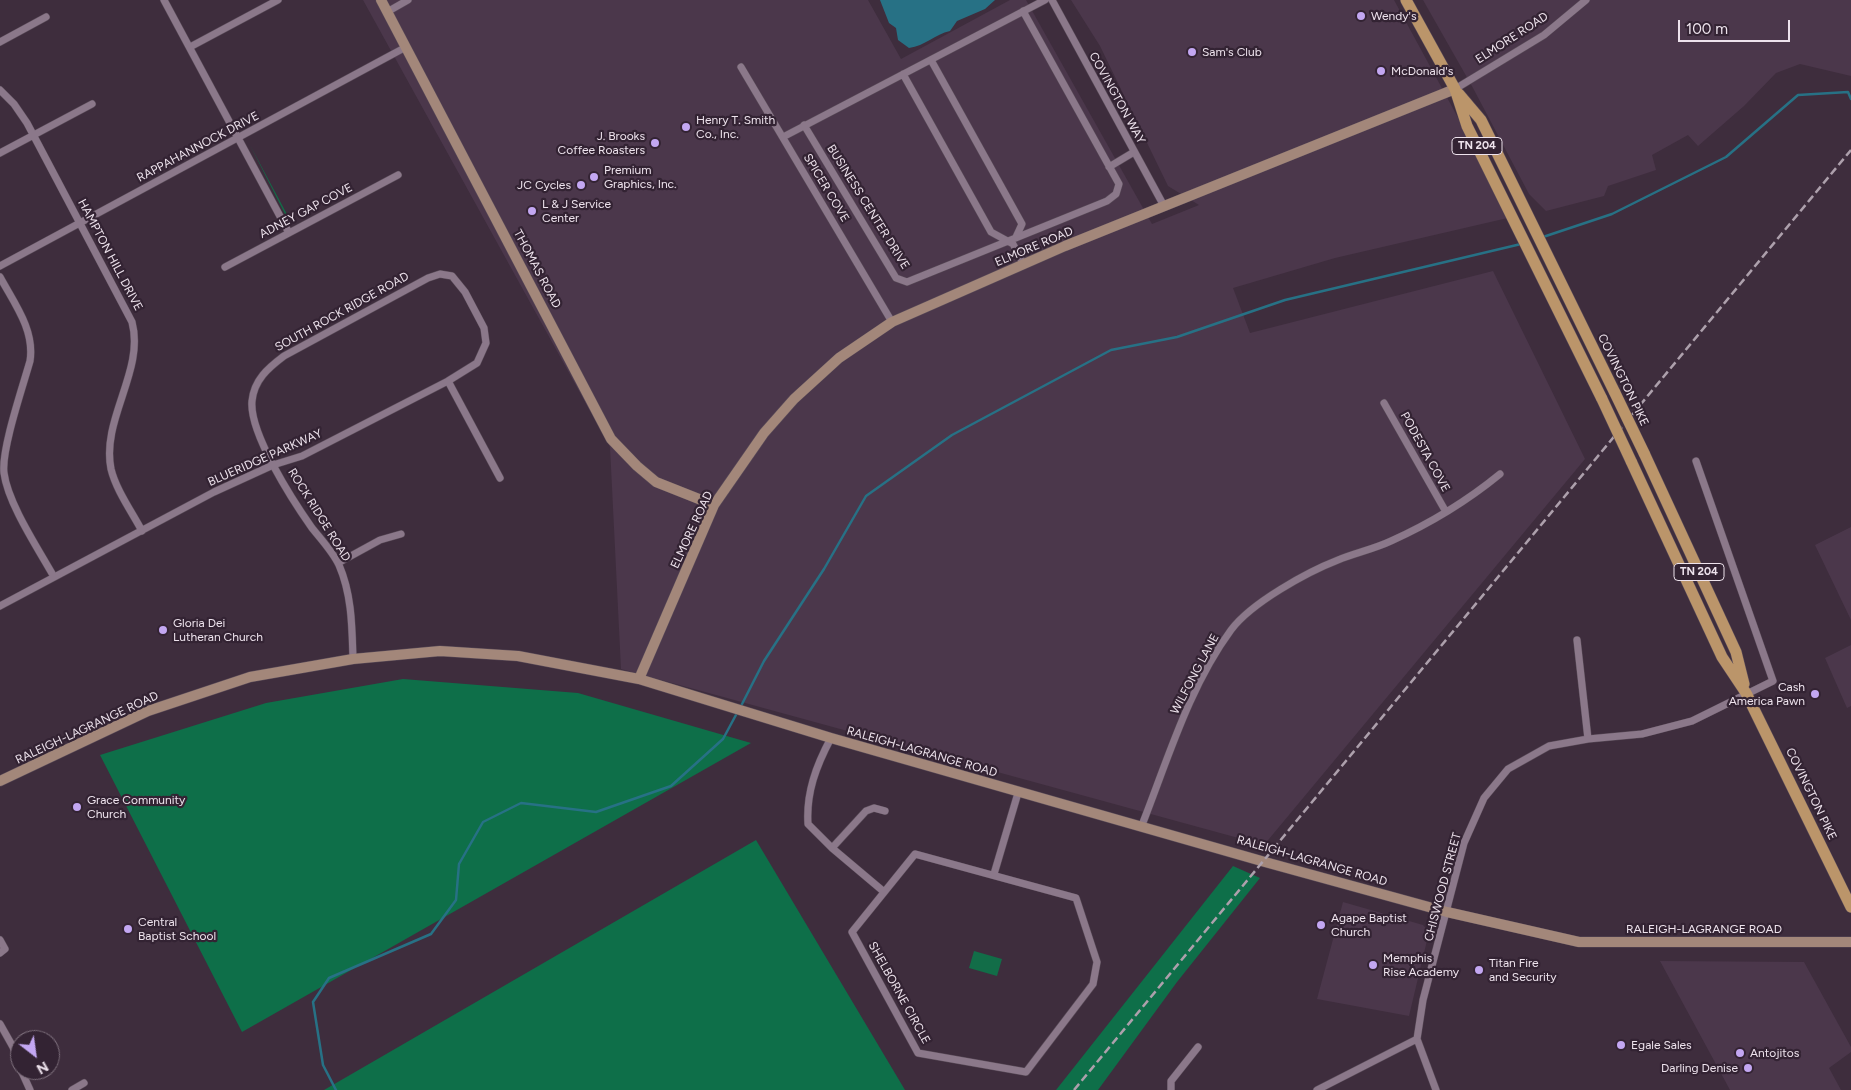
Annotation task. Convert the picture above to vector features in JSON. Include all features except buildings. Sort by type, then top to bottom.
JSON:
[{"type":"main road","name":"THOMAS ROAD","points":[[381,0],[611,439],[637,466],[656,482],[714,505]]},
{"type":"main road","name":"COVINGTON PIKE","points":[[1406,0],[1455,89],[1467,126],[1602,399],[1722,657],[1746,693],[1851,907]]},
{"type":"main road","name":"COVINGTON PIKE","points":[[1455,89],[1481,120],[1644,453],[1736,652],[1746,693]]},
{"type":"main road","name":"ELMORE ROAD","points":[[639,679],[714,505],[764,433],[794,399],[839,358],[892,322],[1164,206],[1455,89]]},
{"type":"main road","name":"RALEIGH-LAGRANGE ROAD","points":[[0,782],[148,711],[250,677],[353,659],[440,651],[518,656],[639,679],[1018,793],[1142,825],[1447,912],[1578,942],[1851,942]]},
{"type":"street","points":[[164,0],[289,232]]},
{"type":"street","points":[[190,47],[278,0]]},
{"type":"street","points":[[387,12],[408,0]]},
{"type":"street","points":[[783,137],[1045,0]]},
{"type":"street","name":"COVINGTON WAY","points":[[1052,0],[1164,206]]},
{"type":"street","name":"ELMORE ROAD","points":[[1455,89],[1544,35],[1586,0]]},
{"type":"street","points":[[1010,242],[1017,236],[1107,200],[1116,194],[1119,184],[1023,10]]},
{"type":"street","points":[[0,42],[46,17]]},
{"type":"street","name":"RAPPAHANNOCK DRIVE","points":[[0,266],[406,47]]},
{"type":"street","points":[[930,60],[1022,224],[1017,236]]},
{"type":"street","name":"SPICER COVE","points":[[741,67],[892,322]]},
{"type":"street","points":[[903,74],[991,232],[1010,242],[1024,265]]},
{"type":"street","name":"HAMPTON HILL DRIVE","points":[[0,90],[19,110],[127,310],[133,326],[134,351],[111,442],[110,459],[114,476],[142,531]]},
{"type":"street","points":[[0,153],[92,104]]},
{"type":"street","name":"BUSINESS CENTER DRIVE","points":[[804,125],[896,278],[907,282],[1010,242]]},
{"type":"street","points":[[1109,167],[1134,152]]},
{"type":"street","name":"ADNEY GAP COVE","points":[[224,267],[398,175]]},
{"type":"street","name":"SOUTH ROCK RIDGE ROAD","points":[[255,388],[265,370],[284,356],[428,278],[440,274],[452,276]]},
{"type":"street","name":"BLUERIDGE PARKWAY","points":[[0,606],[230,484],[274,465],[302,456],[448,381],[477,363],[484,353],[486,343],[484,328],[466,292],[452,276]]},
{"type":"street","points":[[0,277],[25,324],[31,348],[30,361],[7,450],[4,475],[11,497],[54,577]]},
{"type":"street","points":[[448,381],[500,478]]},
{"type":"street","name":"ROCK RIDGE ROAD","points":[[255,388],[252,402],[253,415],[274,465],[305,517],[338,563],[347,586],[353,659]]},
{"type":"street","name":"PODESTA COVE","points":[[1384,403],[1446,512]]},
{"type":"street","name":"CHISWOOD STREET","points":[[1436,1090],[1418,1039],[1423,1000],[1464,843],[1484,798],[1508,769],[1548,746],[1588,739],[1642,734],[1692,720],[1773,681],[1696,461]]},
{"type":"street","name":"WILFONG LANE","points":[[1142,825],[1187,711],[1208,668],[1232,628],[1275,591],[1337,560],[1390,542],[1466,501],[1500,474]]},
{"type":"street","points":[[338,563],[380,540],[401,534]]},
{"type":"street","points":[[1577,640],[1588,739]]},
{"type":"street","points":[[831,738],[816,768],[809,792],[808,824],[832,848],[883,890]]},
{"type":"street","points":[[994,874],[1018,793]]},
{"type":"street","points":[[832,848],[866,811],[874,808],[885,811]]},
{"type":"street","name":"SHELBORNE CIRCLE","points":[[915,854],[994,874],[1076,898],[1097,962],[1093,984],[1026,1072],[918,1053],[852,932],[883,890],[915,854]]},
{"type":"street","points":[[0,940],[3,951]]},
{"type":"street","points":[[0,1024],[10,1042]]},
{"type":"street","points":[[1317,1090],[1418,1039]]},
{"type":"street","points":[[1171,1090],[1171,1081],[1198,1047]]},
{"type":"street","points":[[72,1090],[84,1083]]},
{"type":"shaded area","points":[[363,0],[868,0],[901,59],[1010,0],[1026,0],[1152,224],[1199,205],[1168,186],[1100,46],[1071,0],[1394,0],[1512,217],[1335,258],[1233,288],[1250,333],[1493,271],[1585,459],[1264,845],[621,669],[610,447]]},
{"type":"shaded area","points":[[1423,0],[1851,0],[1851,76],[1800,64],[1776,73],[1744,106],[1698,146],[1688,135],[1652,155],[1656,170],[1608,186],[1604,196],[1546,211],[1529,194],[1473,88]]},
{"type":"shaded area","points":[[1851,527],[1851,620],[1815,545]]},
{"type":"shaded area","points":[[1851,645],[1851,706],[1847,708],[1825,658]]},
{"type":"shaded area","name":"Memphis Rise Academy","points":[[1343,902],[1423,925],[1429,932],[1409,1016],[1317,999]]},
{"type":"shaded area","points":[[1660,961],[1804,962],[1851,1047],[1851,1052],[1829,1068],[1841,1090],[1730,1090]]},
{"type":"green space","points":[[250,145],[290,220],[285,214]]},
{"type":"green space","points":[[403,679],[578,693],[751,743],[242,1032],[100,755],[266,703]]},
{"type":"green space","points":[[756,840],[905,1090],[324,1090]]},
{"type":"green space","points":[[1233,866],[1260,878],[1177,982],[1098,1090],[1056,1090]]},
{"type":"green space","points":[[974,951],[1002,959],[997,976],[969,968]]},
{"type":"water","points":[[880,0],[995,0],[985,9],[957,21],[950,31],[909,48],[898,40],[896,28],[889,23]]},
{"type":"waterway","points":[[1543,237],[1612,214],[1726,157],[1798,95],[1848,92],[1851,99]]},
{"type":"waterway","points":[[741,706],[764,661],[824,569],[866,496],[952,435],[1111,350],[1177,337],[1285,300],[1521,244]]},
{"type":"waterway","points":[[336,1090],[323,1065],[313,1002],[329,978],[431,934],[456,900],[459,864],[483,822],[521,803],[596,812],[671,786],[723,739],[737,713]]},
{"type":"railway","points":[[1074,1090],[1851,150]]},
{"type":"place","name":"Wendy's","points":[[1361,16]]},
{"type":"place","name":"Sam's Club","points":[[1192,52]]},
{"type":"place","name":"McDonald's","points":[[1381,71]]},
{"type":"place","name":"Henry T. Smith Co., Inc.","points":[[686,127]]},
{"type":"place","name":"J. Brooks Coffee Roasters","points":[[655,143]]},
{"type":"place","name":"Premium Graphics, Inc.","points":[[594,177]]},
{"type":"place","name":"JC Cycles","points":[[581,185]]},
{"type":"place","name":"L & J Service Center","points":[[532,211]]},
{"type":"place","name":"Gloria Dei Lutheran Church","points":[[163,630]]},
{"type":"place","name":"Cash America Pawn","points":[[1815,694]]},
{"type":"place","name":"Grace Community Church","points":[[77,807]]},
{"type":"place","name":"Agape Baptist Church","points":[[1321,925]]},
{"type":"place","name":"Central Baptist School","points":[[128,929]]},
{"type":"place","name":"Memphis Rise Academy","points":[[1373,965]]},
{"type":"place","name":"Titan Fire and Security","points":[[1479,970]]},
{"type":"place","name":"Egale Sales","points":[[1621,1045]]},
{"type":"place","name":"Antojitos","points":[[1740,1053]]},
{"type":"place","name":"Darling Denise","points":[[1748,1068]]}]
